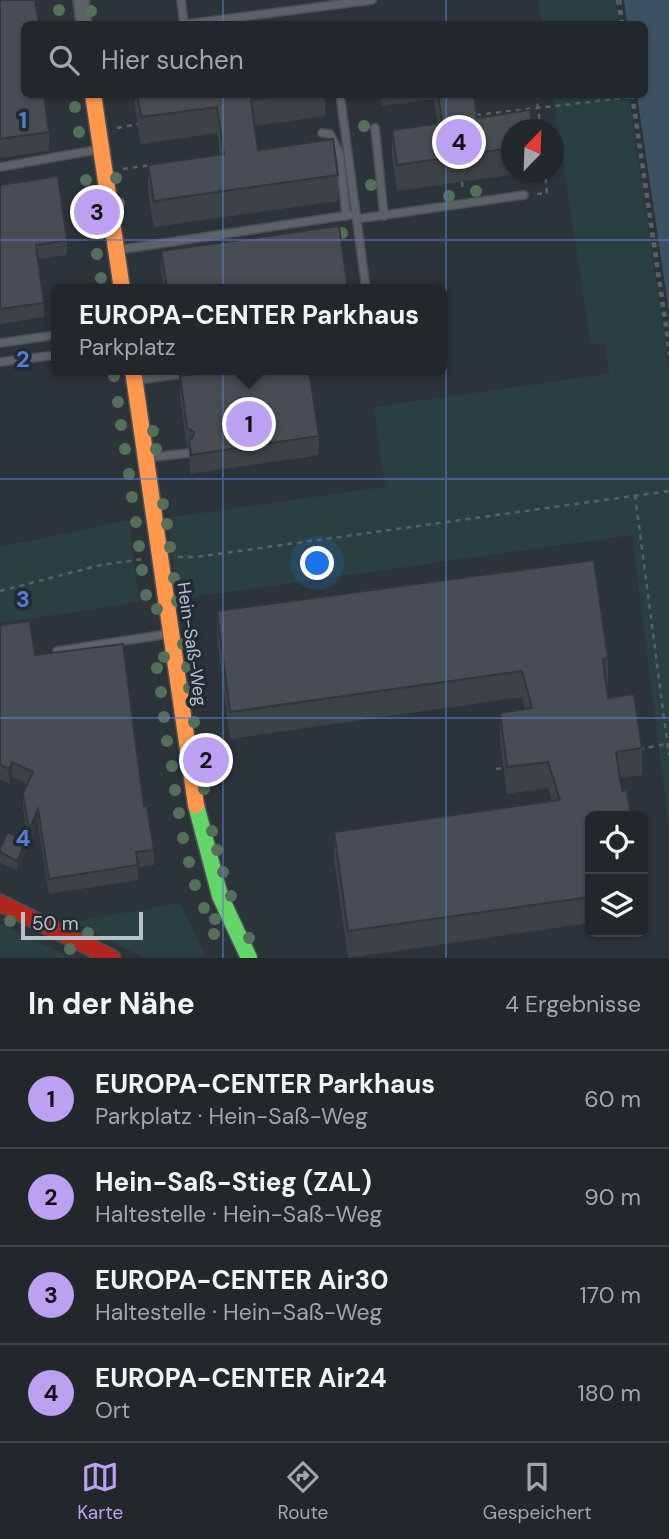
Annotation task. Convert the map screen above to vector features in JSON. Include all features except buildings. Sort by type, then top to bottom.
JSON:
[{"type":"street","points":[[81,0],[84,21]]},
{"type":"street","points":[[95,98],[120,284]]},
{"type":"street","name":"Hein-Saß-Weg","points":[[134,375],[192,785],[208,861],[226,910],[249,958]]},
{"type":"street","points":[[0,903],[112,958]]},
{"type":"lane","points":[[181,0],[184,21]]},
{"type":"lane","points":[[208,21],[372,0]]},
{"type":"lane","points":[[341,98],[365,284]]},
{"type":"lane","points":[[375,128],[384,216]]},
{"type":"lane","points":[[322,134],[330,134],[340,155],[346,216]]},
{"type":"lane","points":[[0,167],[101,149]]},
{"type":"lane","points":[[116,250],[346,216],[384,216],[524,195]]},
{"type":"lane","points":[[0,343],[51,336]]},
{"type":"lane","points":[[0,362],[51,356]]},
{"type":"lane","points":[[146,458],[188,453]]},
{"type":"lane","points":[[57,651],[172,634]]},
{"type":"path","points":[[618,0],[622,21]]},
{"type":"path","points":[[537,98],[540,119]]},
{"type":"path","points":[[473,115],[616,98]]},
{"type":"path","points":[[632,98],[669,339]]},
{"type":"path","points":[[632,98],[669,355]]},
{"type":"path","points":[[122,127],[138,124]]},
{"type":"path","points":[[104,172],[156,164]]},
{"type":"path","points":[[524,195],[547,193],[546,182]]},
{"type":"path","points":[[0,592],[101,565],[160,557],[197,557],[669,491]]},
{"type":"path","points":[[635,495],[669,756]]},
{"type":"path","points":[[639,749],[667,744]]},
{"type":"path","points":[[496,769],[504,768]]},
{"type":"green space","points":[[538,0],[615,0],[618,21],[542,21]]},
{"type":"green space","points":[[553,98],[629,98],[669,369],[669,826],[632,535],[178,599],[167,518],[385,487],[374,407],[609,374],[605,344],[591,345],[564,167],[564,119],[557,119]]},
{"type":"green space","points":[[129,520],[139,602],[0,623],[0,547]]},
{"type":"green space","points":[[180,903],[206,958],[145,958],[73,922]]},
{"type":"green space","points":[[0,923],[71,958],[0,958]]},
{"type":"water","points":[[624,0],[669,0],[669,312],[637,98],[648,98],[648,21],[627,21]]},
{"type":"traffic: fast","points":[[196,805],[220,896],[249,958]]},
{"type":"traffic: slow","points":[[94,98],[121,284]]},
{"type":"traffic: slow","points":[[134,375],[196,805]]},
{"type":"traffic: jam","points":[[0,903],[112,958]]},
{"type":"place","name":"EUROPA-CENTER Air24","points":[[459,142]]},
{"type":"place","name":"EUROPA-CENTER Air30","points":[[97,212]]},
{"type":"place","name":"EUROPA-CENTER Parkhaus","points":[[249,424]]},
{"type":"place","name":"Hein-Saß-Stieg (ZAL)","points":[[206,760]]}]
